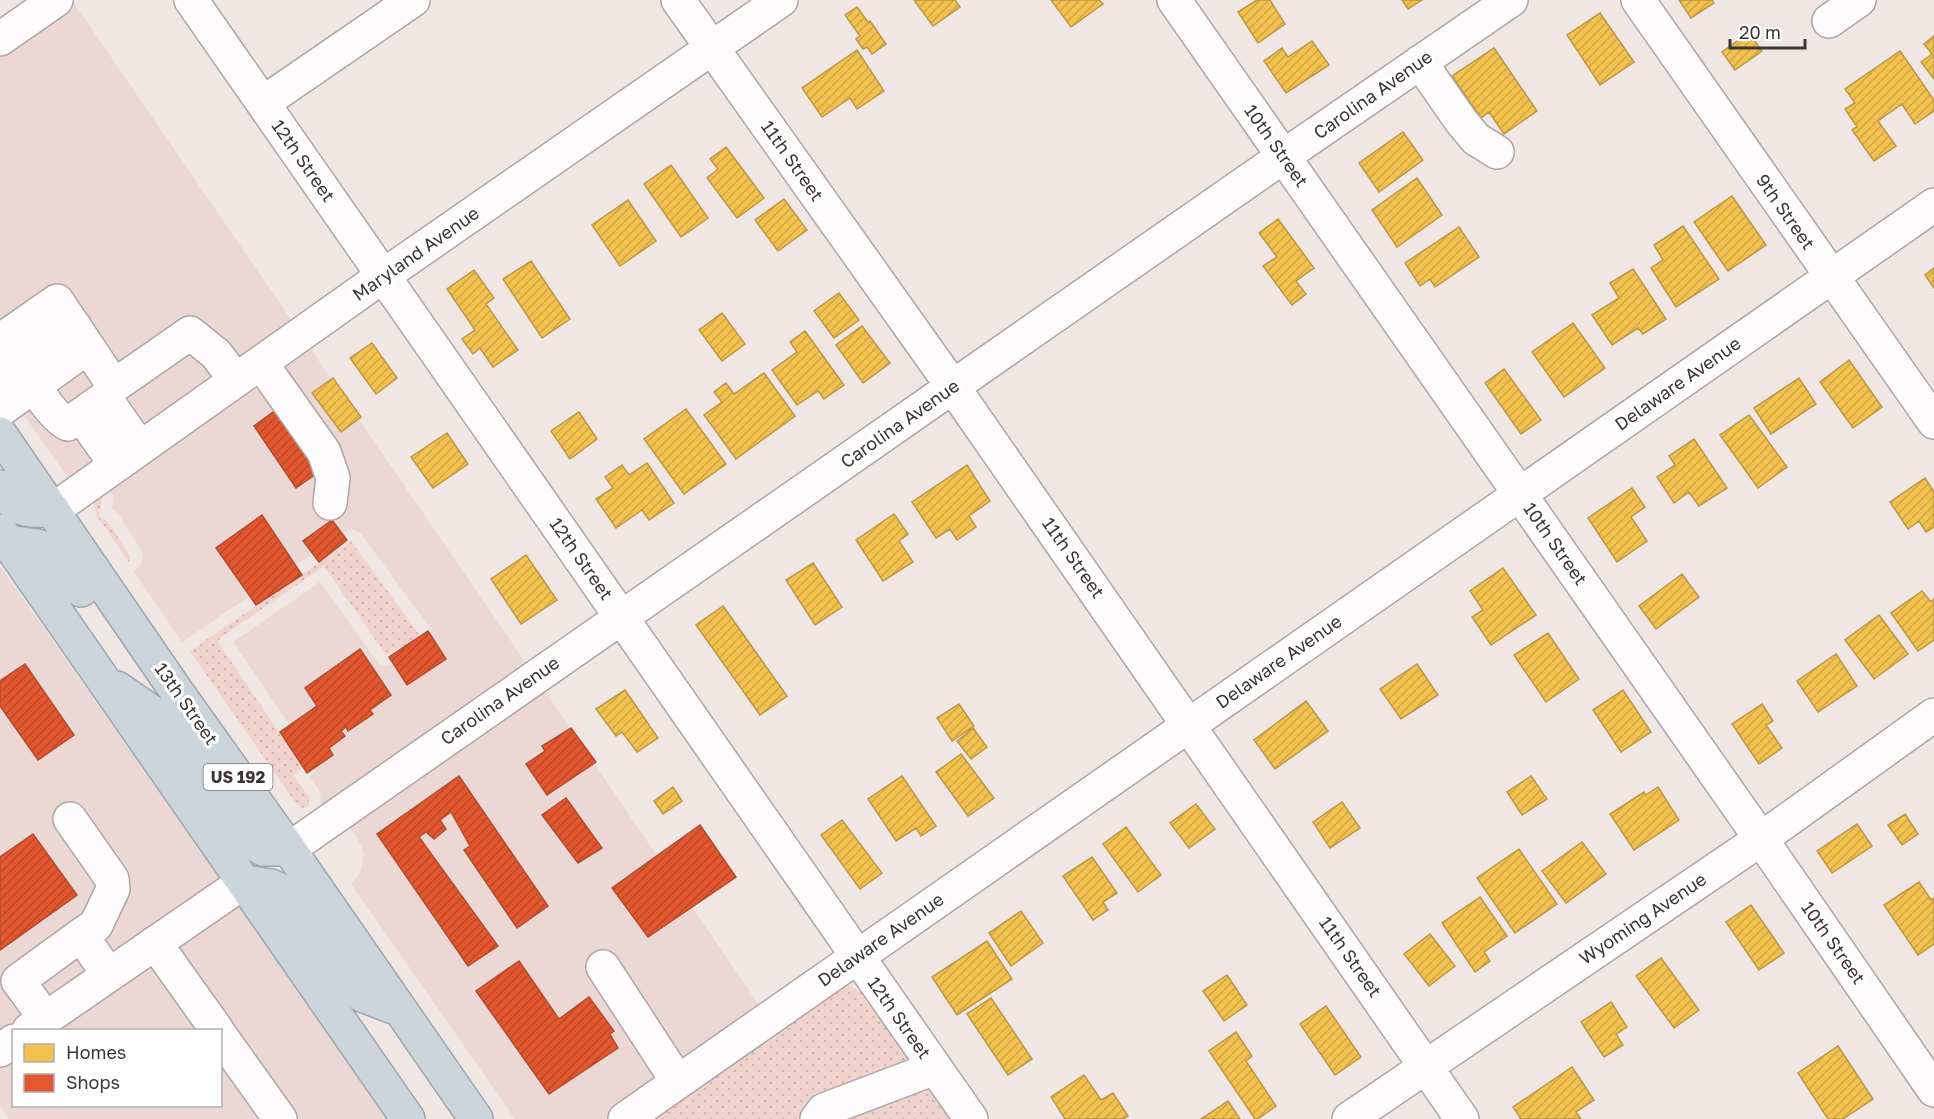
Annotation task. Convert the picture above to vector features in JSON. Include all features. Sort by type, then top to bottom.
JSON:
[{"type":"highway","name":"13th Street","points":[[0,434],[177,692],[476,1119]]},
{"type":"highway","points":[[0,487],[11,502],[20,507],[29,510],[53,510]]},
{"type":"highway","points":[[2,540],[38,546],[56,554],[131,663],[177,692]]},
{"type":"highway","name":"US 192","points":[[2,540],[408,1119]]},
{"type":"highway","points":[[100,677],[164,720],[249,841],[263,849],[289,849]]},
{"type":"highway","points":[[244,882],[271,886],[290,895],[362,995],[400,1010]]},
{"type":"street","points":[[0,39],[56,0]]},
{"type":"street","name":"12th Street","points":[[191,0],[971,1119]]},
{"type":"street","points":[[263,103],[413,0]]},
{"type":"street","name":"11th Street","points":[[678,0],[1190,725],[1462,1119]]},
{"type":"street","name":"Maryland Avenue","points":[[53,510],[383,276],[781,0]]},
{"type":"street","name":"10th Street","points":[[1174,0],[1934,1090]]},
{"type":"street","name":"Carolina Avenue","points":[[289,849],[1511,0]]},
{"type":"street","name":"9th Street","points":[[1638,0],[1934,423]]},
{"type":"street","points":[[1828,21],[1859,0]]},
{"type":"street","points":[[1420,62],[1461,121],[1476,138],[1497,152]]},
{"type":"street","name":"Delaware Avenue","points":[[625,1119],[1934,205]]},
{"type":"street","points":[[128,457],[100,400],[81,337],[57,301],[4,338],[19,377],[61,421],[68,424],[100,400],[190,333],[216,354],[248,372],[324,452],[333,478],[330,503]]},
{"type":"street","points":[[0,410],[19,377],[81,337]]},
{"type":"street","name":"Wyoming Avenue","points":[[1349,1119],[1761,839],[1934,715]]},
{"type":"street","points":[[70,819],[112,879],[113,889],[96,925],[18,981],[37,1025],[244,882]]},
{"type":"street","points":[[81,936],[109,975]]},
{"type":"street","points":[[155,943],[216,1029]]},
{"type":"street","points":[[603,967],[678,1082]]},
{"type":"street","points":[[222,1038],[280,1119]]},
{"type":"street","points":[[817,1119],[824,1110],[934,1068]]},
{"type":"shaded area","points":[[74,3],[294,324],[71,482],[0,381],[0,54]]},
{"type":"shaded area","points":[[308,345],[528,666],[319,812],[320,792],[310,777],[315,771],[314,761],[233,642],[320,582],[379,664],[391,665],[429,644],[432,637],[431,629],[361,534],[352,529],[182,642],[134,572],[142,563],[142,552],[119,515],[112,509],[114,497],[107,488]]},
{"type":"shaded area","points":[[100,498],[102,500],[100,517],[108,522],[130,556],[129,562],[96,515],[94,503]]},
{"type":"shaded area","points":[[351,541],[421,637],[386,655],[324,566],[220,638],[218,642],[303,768],[293,775],[309,797],[309,806],[302,808],[295,802],[190,651]]},
{"type":"shaded area","points":[[0,566],[222,881],[0,1035]]},
{"type":"shaded area","points":[[542,687],[761,1008],[603,1119],[515,1119],[351,884],[361,871],[364,853],[357,837],[346,825]]},
{"type":"shaded area","points":[[237,902],[388,1119],[9,1119],[0,1106],[0,1066],[12,1058],[12,1107],[222,1107],[222,1029],[53,1029]]},
{"type":"shaded area","points":[[846,984],[869,996],[957,1119],[652,1119]]},
{"type":"building: Homes","points":[[914,0],[955,0],[960,7],[933,26]]},
{"type":"building: Homes","points":[[1051,0],[1099,0],[1103,4],[1071,27]]},
{"type":"building: Homes","points":[[1257,0],[1270,0],[1285,24],[1258,43],[1238,12]]},
{"type":"building: Homes","points":[[1402,0],[1422,0],[1408,9]]},
{"type":"building: Homes","points":[[1679,0],[1712,0],[1714,3],[1691,18]]},
{"type":"building: Homes","points":[[857,7],[886,44],[872,54],[867,47],[863,49],[856,39],[860,36],[845,15]]},
{"type":"building: Homes","points":[[1600,13],[1634,62],[1600,85],[1567,35]]},
{"type":"building: Homes","points":[[1749,33],[1762,51],[1735,70],[1722,52]]},
{"type":"building: Homes","points":[[1934,36],[1934,79],[1921,62],[1932,54],[1924,44]]},
{"type":"building: Homes","points":[[1312,41],[1329,65],[1286,93],[1264,61],[1282,48],[1288,57]]},
{"type":"building: Homes","points":[[1494,48],[1537,111],[1504,134],[1489,112],[1481,118],[1452,76]]},
{"type":"building: Homes","points":[[857,50],[884,91],[857,109],[850,98],[822,117],[802,88]]},
{"type":"building: Homes","points":[[1900,51],[1934,100],[1934,111],[1915,124],[1902,104],[1878,121],[1896,146],[1874,161],[1852,130],[1857,127],[1845,109],[1855,103],[1845,89]]},
{"type":"building: Homes","points":[[1403,132],[1423,160],[1379,192],[1359,163]]},
{"type":"building: Homes","points":[[726,147],[764,198],[737,218],[707,178],[718,169],[710,159]]},
{"type":"building: Homes","points":[[671,165],[708,218],[681,237],[644,184]]},
{"type":"building: Homes","points":[[1417,178],[1442,215],[1397,247],[1372,210]]},
{"type":"building: Homes","points":[[1732,196],[1766,245],[1728,271],[1694,222]]},
{"type":"building: Homes","points":[[784,199],[807,230],[778,251],[755,220]]},
{"type":"building: Homes","points":[[628,200],[656,241],[620,266],[592,225]]},
{"type":"building: Homes","points":[[1278,219],[1314,268],[1296,281],[1306,294],[1292,305],[1263,266],[1277,257],[1259,233]]},
{"type":"building: Homes","points":[[1683,226],[1719,279],[1676,307],[1651,268],[1663,260],[1654,245]]},
{"type":"building: Homes","points":[[1459,227],[1479,257],[1435,287],[1430,279],[1420,286],[1405,263]]},
{"type":"building: Homes","points":[[531,261],[570,319],[542,338],[503,279]]},
{"type":"building: Homes","points":[[1934,268],[1934,288],[1925,275]]},
{"type":"building: Homes","points":[[1633,269],[1666,319],[1643,334],[1638,328],[1612,345],[1592,315],[1619,298],[1610,283]]},
{"type":"building: Homes","points":[[474,270],[494,298],[486,304],[518,350],[493,367],[480,348],[473,354],[462,339],[475,330],[447,289]]},
{"type":"building: Homes","points":[[839,293],[859,320],[834,338],[814,311]]},
{"type":"building: Homes","points":[[722,313],[745,344],[722,361],[699,330]]},
{"type":"building: Homes","points":[[1573,323],[1605,368],[1564,397],[1532,352]]},
{"type":"building: Homes","points":[[862,326],[890,363],[863,383],[836,345]]},
{"type":"building: Homes","points":[[805,331],[844,385],[824,399],[818,391],[797,405],[772,370],[797,352],[790,342]]},
{"type":"building: Homes","points":[[372,343],[397,378],[376,394],[350,358]]},
{"type":"building: Homes","points":[[1849,360],[1882,407],[1853,428],[1820,382]]},
{"type":"building: Homes","points":[[1504,369],[1541,420],[1521,434],[1485,383]]},
{"type":"building: Homes","points":[[764,373],[795,416],[736,459],[704,415],[722,402],[714,392],[726,383],[734,394]]},
{"type":"building: Homes","points":[[333,378],[361,417],[341,432],[312,393]]},
{"type":"building: Homes","points":[[1799,378],[1816,404],[1771,434],[1754,408]]},
{"type":"building: Homes","points":[[686,409],[726,464],[684,494],[644,439]]},
{"type":"building: Homes","points":[[579,412],[597,439],[570,459],[551,431]]},
{"type":"building: Homes","points":[[1749,415],[1787,467],[1758,488],[1720,435]]},
{"type":"building: Homes","points":[[447,433],[468,464],[433,488],[411,457]]},
{"type":"building: Homes","points":[[1694,439],[1727,488],[1699,506],[1689,492],[1674,503],[1657,477],[1675,465],[1669,456]]},
{"type":"building: Homes","points":[[647,463],[674,503],[649,520],[642,510],[616,528],[596,499],[613,488],[605,477],[622,465],[629,475]]},
{"type":"building: Homes","points":[[967,465],[990,501],[969,516],[976,527],[957,540],[950,529],[936,538],[912,502]]},
{"type":"building: Homes","points":[[1925,478],[1934,492],[1934,527],[1926,532],[1919,521],[1908,529],[1890,502]]},
{"type":"building: Homes","points":[[1632,488],[1645,507],[1631,517],[1647,541],[1617,562],[1588,518]]},
{"type":"building: Homes","points":[[894,514],[908,534],[899,541],[913,562],[883,581],[856,540]]},
{"type":"building: Homes","points":[[526,555],[557,600],[521,624],[491,579]]},
{"type":"building: Homes","points":[[813,563],[842,607],[815,625],[786,580]]},
{"type":"building: Homes","points":[[1503,568],[1536,615],[1491,645],[1472,617],[1483,610],[1470,591]]},
{"type":"building: Homes","points":[[1682,574],[1699,597],[1656,629],[1639,606]]},
{"type":"building: Homes","points":[[1922,591],[1931,602],[1934,599],[1934,640],[1918,651],[1891,613]]},
{"type":"building: Homes","points":[[723,606],[787,696],[760,715],[696,625]]},
{"type":"building: Homes","points":[[1879,615],[1908,654],[1874,679],[1845,640]]},
{"type":"building: Homes","points":[[1548,633],[1579,679],[1546,702],[1514,655]]},
{"type":"building: Homes","points":[[1836,654],[1857,686],[1818,712],[1797,681]]},
{"type":"building: Homes","points":[[1417,664],[1438,695],[1401,719],[1380,689]]},
{"type":"building: Homes","points":[[625,690],[658,738],[637,752],[622,732],[616,736],[596,709]]},
{"type":"building: Homes","points":[[1623,690],[1651,732],[1621,752],[1593,710]]},
{"type":"building: Homes","points":[[1306,701],[1328,731],[1275,769],[1254,740]]},
{"type":"building: Homes","points":[[959,704],[974,726],[952,741],[937,718]]},
{"type":"building: Homes","points":[[1762,704],[1773,721],[1766,725],[1782,748],[1759,764],[1732,724]]},
{"type":"building: Homes","points":[[973,728],[987,747],[971,759],[957,741]]},
{"type":"building: Homes","points":[[961,754],[994,798],[968,816],[936,772]]},
{"type":"building: Homes","points":[[902,776],[936,826],[921,836],[916,828],[896,841],[868,799]]},
{"type":"building: Homes","points":[[1531,776],[1547,799],[1522,815],[1507,792]]},
{"type":"building: Homes","points":[[673,787],[682,801],[663,814],[654,801]]},
{"type":"building: Homes","points":[[1658,787],[1679,820],[1634,850],[1610,814],[1644,792],[1646,795]]},
{"type":"building: Homes","points":[[1342,802],[1360,828],[1330,848],[1313,822]]},
{"type":"building: Homes","points":[[1196,804],[1215,829],[1189,848],[1170,823]]},
{"type":"building: Homes","points":[[1905,814],[1918,834],[1902,845],[1888,825]]},
{"type":"building: Homes","points":[[842,820],[882,873],[860,889],[821,835]]},
{"type":"building: Homes","points":[[1857,824],[1872,846],[1832,873],[1817,851]]},
{"type":"building: Homes","points":[[1126,827],[1161,875],[1138,892],[1103,844]]},
{"type":"building: Homes","points":[[1582,842],[1606,874],[1566,903],[1542,871]]},
{"type":"building: Homes","points":[[1519,849],[1557,904],[1515,933],[1477,878]]},
{"type":"building: Homes","points":[[1092,857],[1117,893],[1103,902],[1108,910],[1093,920],[1063,876]]},
{"type":"building: Homes","points":[[1919,882],[1931,900],[1934,898],[1934,944],[1918,955],[1884,905]]},
{"type":"building: Homes","points":[[1480,897],[1507,936],[1484,952],[1490,961],[1475,972],[1442,923]]},
{"type":"building: Homes","points":[[1751,905],[1784,953],[1759,970],[1726,922]]},
{"type":"building: Homes","points":[[1021,911],[1043,943],[1011,966],[989,933]]},
{"type":"building: Homes","points":[[1430,934],[1455,966],[1429,986],[1404,954]]},
{"type":"building: Homes","points":[[987,941],[1012,979],[957,1015],[932,977]]},
{"type":"building: Homes","points":[[1661,958],[1699,1010],[1674,1028],[1636,976]]},
{"type":"building: Homes","points":[[1227,975],[1247,1005],[1224,1021],[1203,991]]},
{"type":"building: Homes","points":[[991,998],[1032,1059],[1008,1075],[967,1014]]},
{"type":"building: Homes","points":[[1611,1002],[1627,1027],[1616,1034],[1623,1045],[1604,1057],[1581,1022]]},
{"type":"building: Homes","points":[[1326,1006],[1361,1057],[1335,1075],[1300,1024]]},
{"type":"building: Homes","points":[[1236,1032],[1252,1056],[1246,1061],[1276,1106],[1258,1119],[1255,1119],[1209,1051]]},
{"type":"building: Homes","points":[[1838,1046],[1873,1099],[1843,1119],[1828,1119],[1798,1073]]},
{"type":"building: Homes","points":[[1572,1067],[1594,1100],[1576,1112],[1581,1119],[1521,1119],[1513,1107]]},
{"type":"building: Homes","points":[[1084,1075],[1101,1100],[1113,1093],[1128,1116],[1124,1119],[1065,1119],[1051,1097]]},
{"type":"building: Homes","points":[[1228,1101],[1240,1119],[1201,1119]]},
{"type":"building: Shops","points":[[280,407],[323,469],[296,488],[254,426]]},
{"type":"building: Shops","points":[[262,515],[302,575],[256,605],[216,548]]},
{"type":"building: Shops","points":[[332,520],[347,540],[319,562],[303,541]]},
{"type":"building: Shops","points":[[428,631],[446,659],[407,685],[389,657]]},
{"type":"building: Shops","points":[[360,649],[391,695],[370,710],[373,714],[348,731],[346,727],[341,731],[345,736],[329,748],[333,755],[307,773],[280,732],[317,706],[305,688]]},
{"type":"building: Shops","points":[[25,664],[74,735],[38,760],[0,706],[0,681]]},
{"type":"building: Shops","points":[[571,728],[596,762],[547,795],[526,764],[545,751],[542,746]]},
{"type":"building: Shops","points":[[459,776],[548,906],[517,928],[464,850],[470,846],[451,812],[440,820],[446,829],[434,839],[426,832],[419,837],[498,946],[468,966],[377,834]]},
{"type":"building: Shops","points":[[566,798],[602,848],[578,863],[542,815]]},
{"type":"building: Shops","points":[[700,825],[736,877],[648,937],[612,888]]},
{"type":"building: Shops","points":[[33,834],[77,895],[0,950],[0,857]]},
{"type":"building: Shops","points":[[519,961],[559,1019],[589,997],[614,1031],[610,1034],[618,1048],[549,1094],[476,991]]}]
